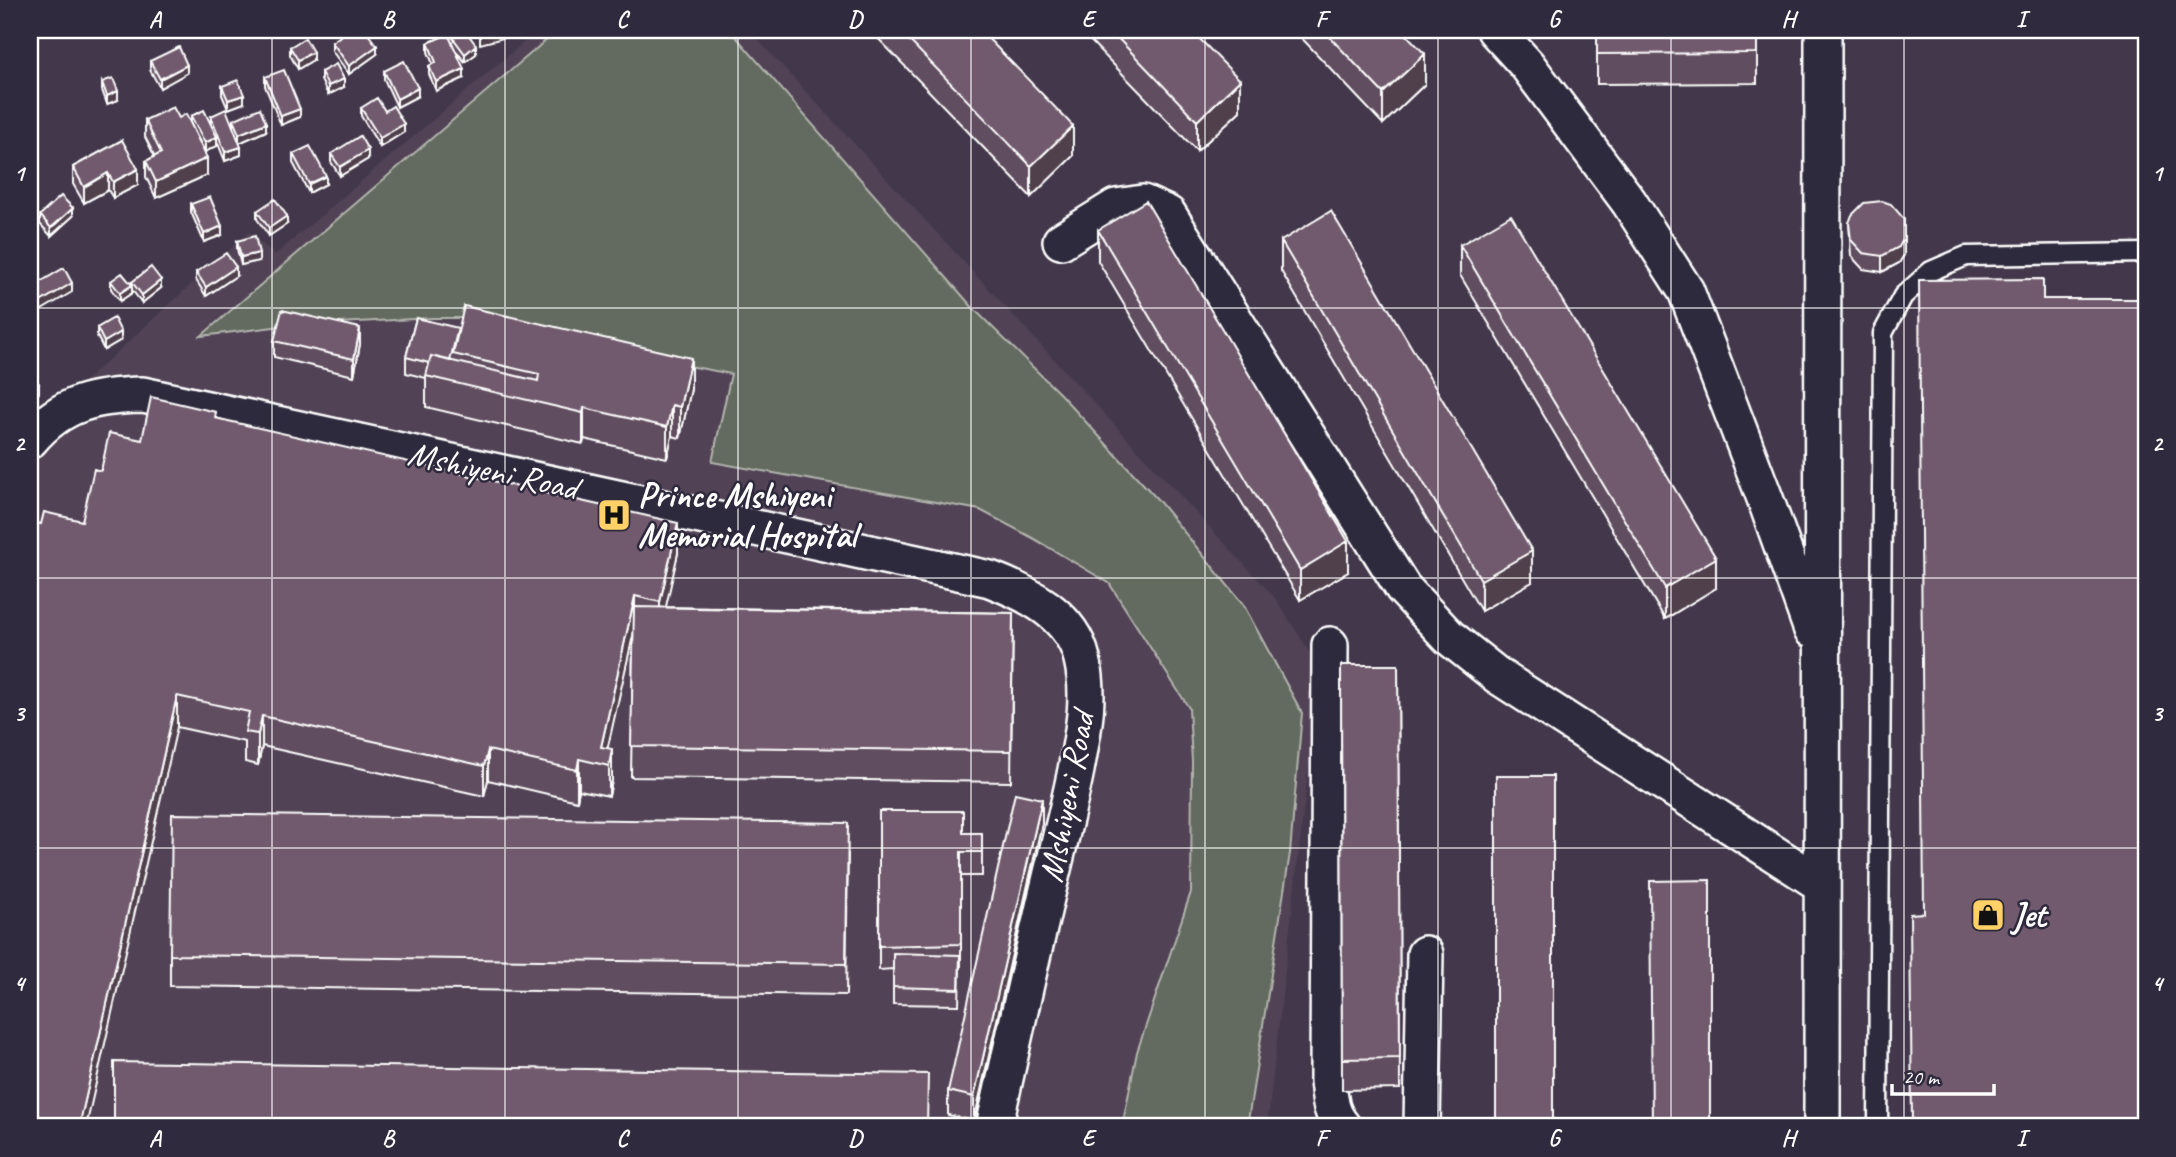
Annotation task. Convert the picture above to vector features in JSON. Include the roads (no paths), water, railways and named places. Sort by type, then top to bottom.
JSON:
[{"type":"street","points":[[1494,30],[1527,65],[1629,202],[1686,291],[1766,501],[1821,656]]},
{"type":"street","points":[[1822,1127],[1823,30]]},
{"type":"street","points":[[1061,241],[1116,207],[1143,203],[1168,214],[1402,588],[1449,637],[1498,676],[1821,884]]},
{"type":"street","name":"Mshiyeni Road","points":[[30,440],[57,415],[84,401],[110,396],[142,395],[990,579],[1024,592],[1042,604],[1070,632],[1082,658],[1087,711],[1070,800],[995,1127]]},
{"type":"street","points":[[1330,645],[1327,1014],[1330,1103],[1337,1124]]},
{"type":"street","points":[[1422,1127],[1425,954]]},
{"type":"lane","points":[[1878,1127],[1883,333],[1903,296],[1931,271],[1966,256],[2146,253]]},
{"type":"place","name":"Prince Mshiyeni Memorial Hospital","points":[[614,515]]},
{"type":"place","name":"Jet","points":[[1988,915]]}]
